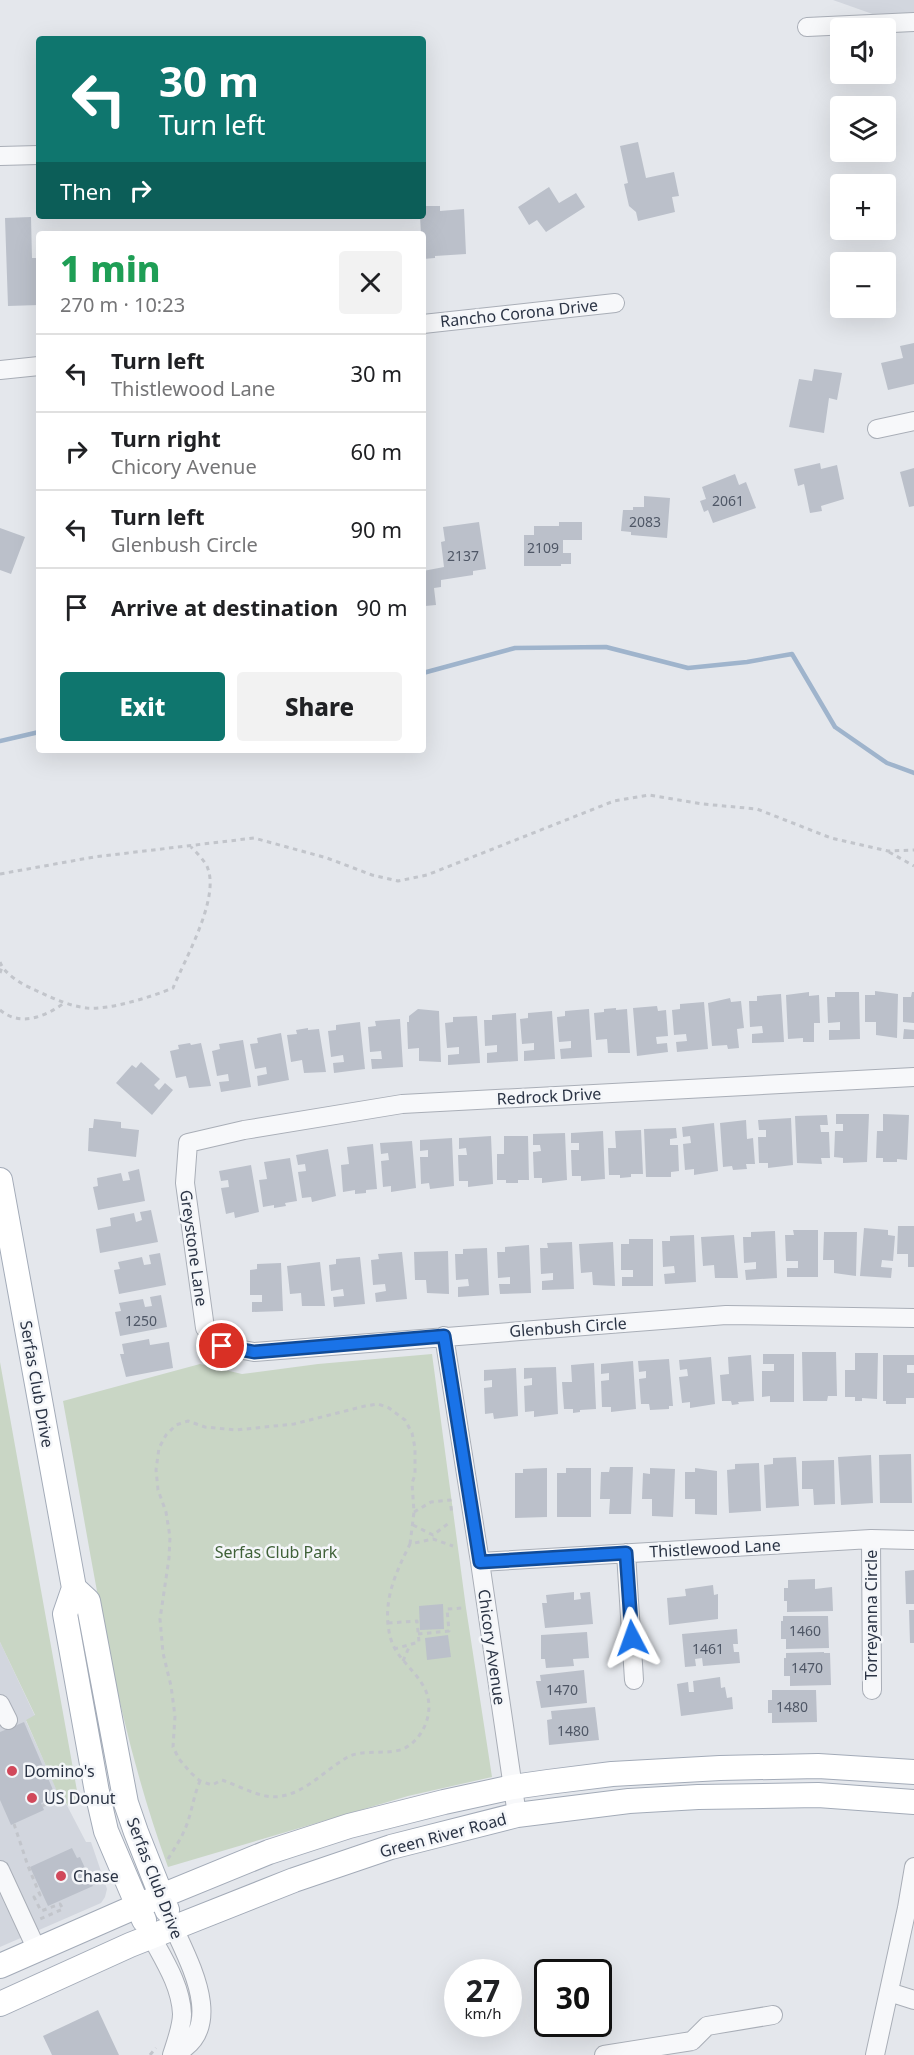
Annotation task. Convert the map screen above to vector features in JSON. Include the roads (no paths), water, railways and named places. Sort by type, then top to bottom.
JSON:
[{"type":"main road","name":"Serfas Club Drive","points":[[0,1180],[74,1588],[65,1614],[97,1792],[106,1831],[151,1936]]},
{"type":"main road","name":"Serfas Club Drive","points":[[74,1588],[88,1601],[126,1803],[173,1926]]},
{"type":"main road","name":"Green River Road","points":[[0,1966],[269,1852],[349,1826],[513,1787],[612,1774],[720,1767],[818,1766],[914,1772]]},
{"type":"main road","name":"Green River Road","points":[[0,2004],[173,1926],[294,1880],[391,1847],[517,1815],[629,1801],[698,1797],[818,1794],[914,1802]]},
{"type":"street","points":[[807,27],[914,22]]},
{"type":"street","points":[[0,156],[36,155]]},
{"type":"street","name":"Rancho Corona Drive","points":[[426,324],[615,303]]},
{"type":"street","points":[[0,370],[36,366]]},
{"type":"street","points":[[877,429],[914,421]]},
{"type":"street","name":"Redrock Drive","points":[[188,1143],[244,1130],[402,1104],[914,1077]]},
{"type":"street","name":"Greystone Lane","points":[[188,1143],[185,1183],[205,1328],[222,1346]]},
{"type":"street","name":"Glenbush Circle","points":[[222,1346],[254,1352],[726,1315],[914,1318]]},
{"type":"street","name":"Chicory Avenue","points":[[444,1336],[517,1815]]},
{"type":"street","name":"Thistlewood Lane","points":[[480,1562],[871,1539],[914,1540]]},
{"type":"street","name":"Torreyanna Circle","points":[[871,1539],[872,1690]]},
{"type":"street","points":[[626,1553],[634,1680]]},
{"type":"street","points":[[875,2055],[914,1867]]},
{"type":"street","points":[[0,1870],[37,1950]]},
{"type":"street","name":"Serfas Club Drive","points":[[172,2055],[183,2050],[192,2041],[200,2025],[201,2010],[201,1995],[195,1976],[173,1926]]},
{"type":"street","name":"Serfas Club Drive","points":[[151,1936],[174,1979],[180,1999],[182,2015],[172,2055]]},
{"type":"street","points":[[889,1992],[914,2000]]},
{"type":"street","points":[[604,2055],[695,2048],[707,2026],[773,2015]]},
{"type":"waterway","points":[[426,672],[515,648],[606,647],[688,668],[747,662],[792,654],[835,727],[887,763],[914,773]]},
{"type":"waterway","points":[[0,741],[36,733]]},
{"type":"place","name":"Domino's","points":[[12,1771]]},
{"type":"place","name":"US Donut","points":[[32,1798]]},
{"type":"place","name":"Chase","points":[[61,1876]]},
{"type":"park label","name":"Serfas Club Park","points":[[276,1552]]}]
